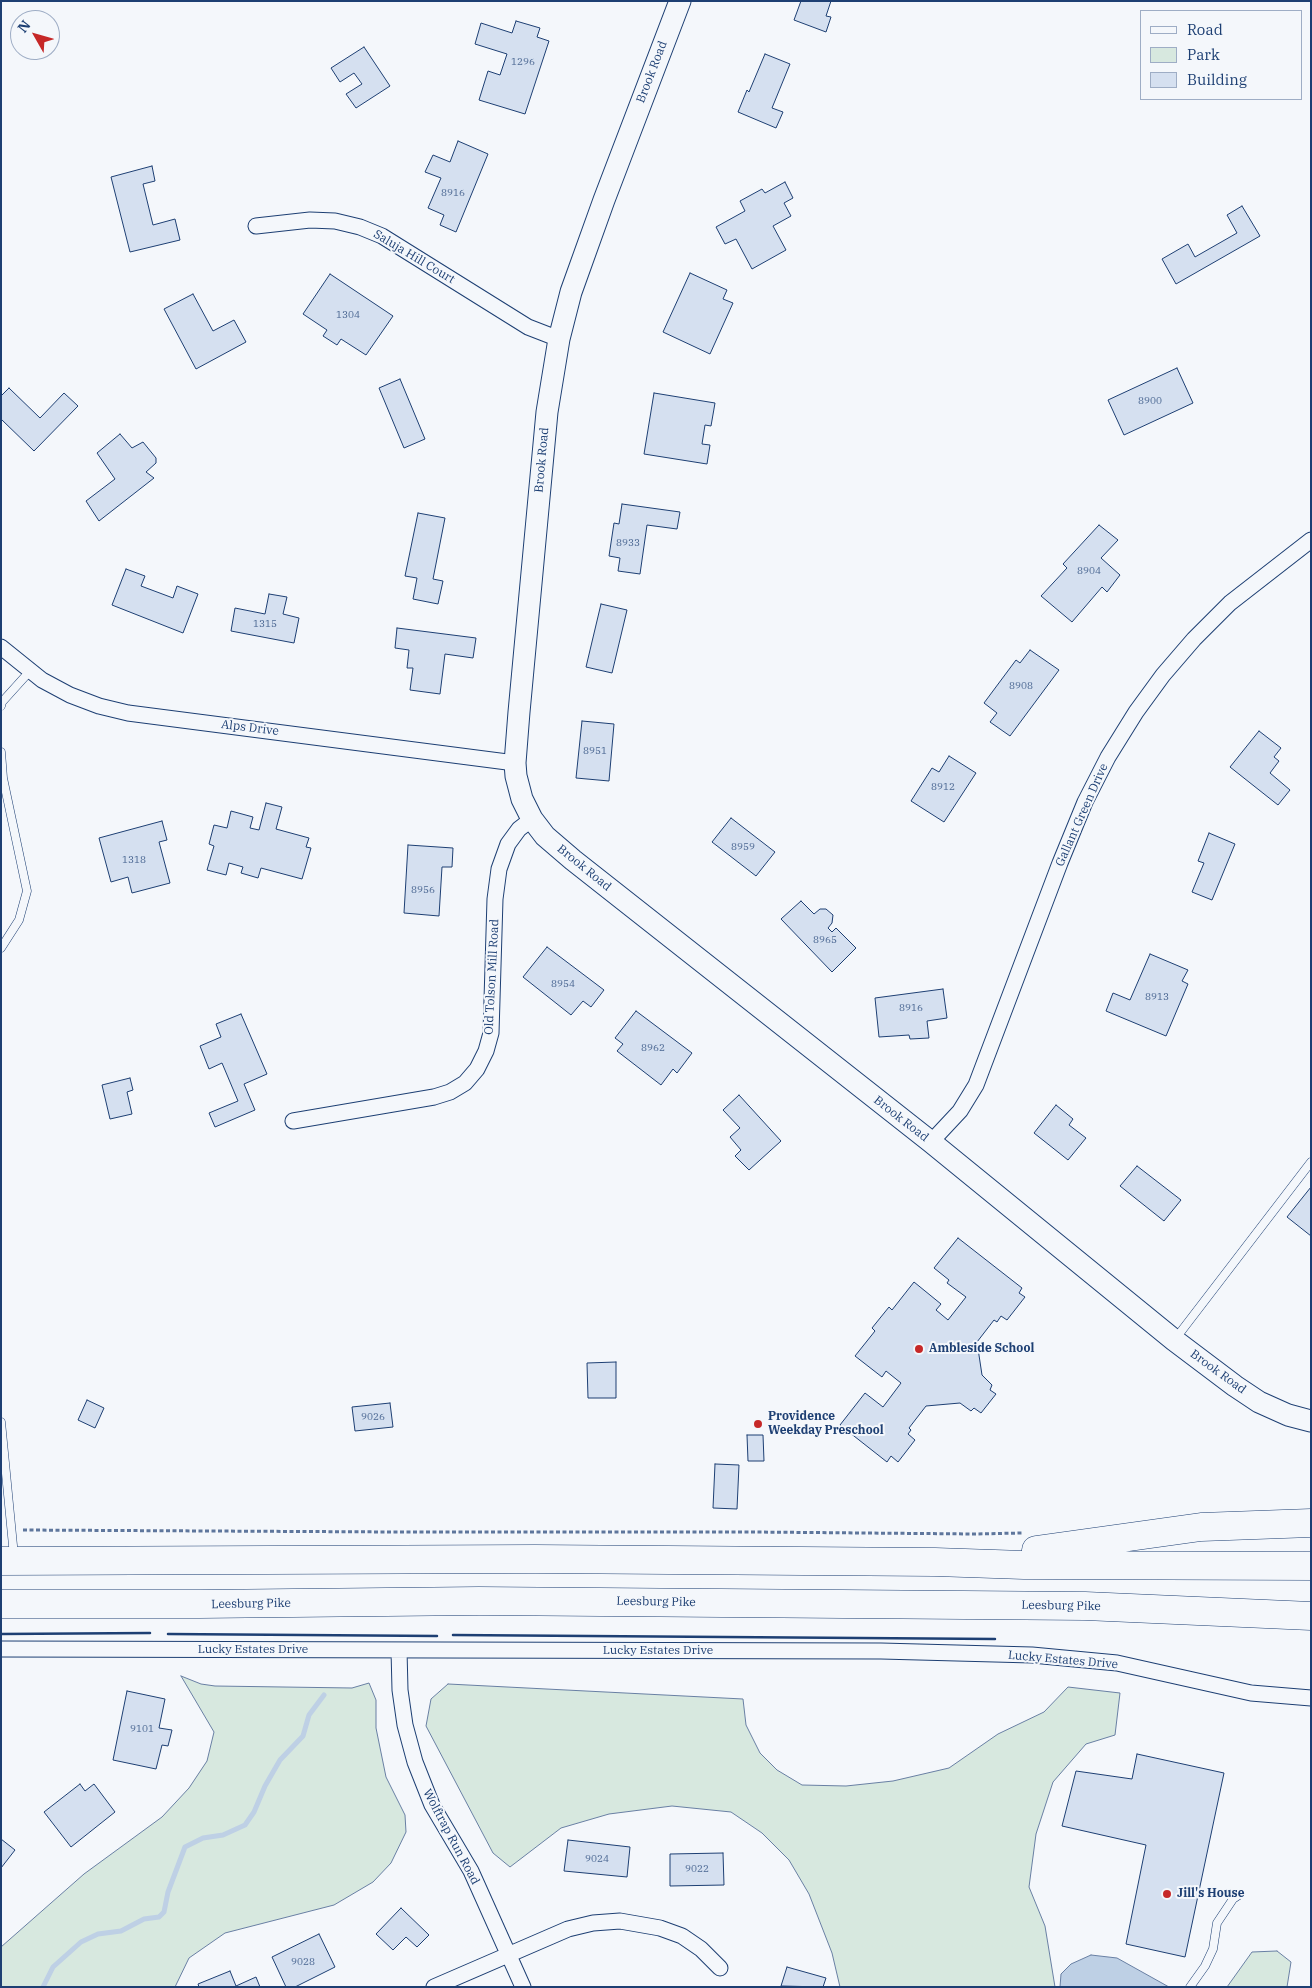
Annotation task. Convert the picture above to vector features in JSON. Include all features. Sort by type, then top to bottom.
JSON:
[{"type":"highway","points":[[935,1562],[1086,1544],[1201,1527],[1311,1523]]},
{"type":"highway","points":[[6,1567],[127,1579],[152,1573],[177,1560],[535,1559],[935,1562],[1024,1565],[1311,1566]]},
{"type":"highway","name":"Leesburg Pike","points":[[1,1604],[200,1604],[479,1600],[1085,1606],[1311,1616]]},
{"type":"street","name":"Brook Road","points":[[678,2],[571,292],[559,339],[547,412],[515,763],[516,776],[522,798],[532,819],[545,836],[576,863],[931,1142],[1174,1340],[1259,1402],[1288,1415],[1311,1421]]},
{"type":"street","name":"Saluja Hill Court","points":[[256,226],[310,220],[360,227],[382,236],[528,327],[559,339]]},
{"type":"street","name":"Gallant Green Drive","points":[[931,1142],[960,1111],[976,1085],[1085,802],[1108,757],[1136,712],[1163,675],[1194,639],[1230,603],[1311,540]]},
{"type":"street","name":"Alps Drive","points":[[1,647],[30,671],[70,695],[99,706],[128,712],[515,763]]},
{"type":"street","name":"Old Tolson Mill Road","points":[[293,1121],[434,1097],[450,1092],[464,1083],[477,1069],[486,1051],[491,1033],[495,899],[499,869],[508,844],[519,829],[532,819]]},
{"type":"street","name":"Lucky Estates Drive","points":[[1,1649],[881,1651],[1032,1655],[1117,1663],[1251,1693],[1311,1698]]},
{"type":"street","name":"Wolftrap Run Road","points":[[399,1650],[403,1707],[415,1762],[432,1805],[470,1871],[523,1987]]},
{"type":"street","points":[[434,1987],[568,1929],[593,1923],[620,1921],[646,1924],[682,1936],[701,1949],[720,1968]]},
{"type":"lane","points":[[1,706],[2,702],[30,671]]},
{"type":"lane","points":[[1,752],[3,778],[27,891],[19,920],[1,948]]},
{"type":"lane","points":[[1174,1340],[1311,1162]]},
{"type":"lane","points":[[1,1422],[12,1530],[6,1567]]},
{"type":"lane","points":[[1190,1987],[1205,1966],[1213,1948],[1217,1923],[1232,1899],[1239,1895]]},
{"type":"path","points":[[12,1530],[1028,1533]]},
{"type":"green space","points":[[181,1676],[201,1684],[215,1686],[352,1688],[369,1683],[376,1700],[376,1728],[386,1777],[405,1815],[406,1832],[391,1863],[373,1882],[334,1905],[225,1933],[189,1958],[175,1987],[1,1987],[1,1947],[84,1874],[162,1817],[189,1788],[207,1761],[214,1732]]},
{"type":"green space","points":[[448,1684],[743,1699],[746,1725],[760,1753],[777,1770],[802,1785],[846,1786],[893,1781],[949,1768],[998,1734],[1044,1712],[1068,1687],[1120,1693],[1115,1735],[1086,1744],[1053,1782],[1036,1834],[1029,1887],[1045,1926],[1055,1987],[840,1987],[832,1953],[809,1894],[789,1860],[762,1833],[731,1812],[672,1806],[609,1814],[561,1828],[510,1867],[493,1853],[426,1726],[431,1699]]},
{"type":"green space","points":[[1277,1951],[1291,1962],[1287,1987],[1227,1987],[1252,1952]]},
{"type":"water","points":[[1091,1955],[1117,1958],[1169,1987],[1060,1987],[1061,1974],[1071,1964]]},
{"type":"building","points":[[801,1],[831,1],[826,16],[831,17],[826,32],[794,20]]},
{"type":"building","points":[[516,21],[540,28],[537,37],[549,41],[525,114],[479,100],[488,71],[500,75],[507,54],[475,44],[481,23],[512,33]]},
{"type":"building","points":[[364,47],[390,86],[356,108],[346,94],[362,84],[354,73],[340,82],[331,68]]},
{"type":"building","points":[[765,54],[790,64],[772,108],[783,112],[776,128],[738,112],[747,90],[749,92]]},
{"type":"building","points":[[458,141],[488,154],[456,232],[440,225],[444,215],[428,208],[441,178],[425,172],[433,155],[450,162]]},
{"type":"building","points":[[152,166],[155,181],[143,184],[153,225],[175,219],[180,240],[130,252],[111,177]]},
{"type":"building","points":[[785,182],[793,198],[784,203],[791,216],[773,226],[786,250],[752,269],[736,239],[725,244],[716,227],[745,211],[740,201],[762,189],[765,193]]},
{"type":"building","points":[[1242,206],[1260,236],[1176,284],[1162,259],[1188,244],[1195,257],[1237,233],[1227,215]]},
{"type":"building","points":[[690,273],[727,290],[723,299],[733,303],[710,354],[663,332]]},
{"type":"building","points":[[330,274],[393,316],[366,355],[341,339],[337,345],[323,336],[327,330],[303,314]]},
{"type":"building","points":[[193,294],[213,331],[234,320],[246,342],[196,369],[164,309]]},
{"type":"building","points":[[1177,368],[1193,403],[1124,435],[1108,400]]},
{"type":"building","points":[[400,379],[425,439],[404,448],[379,388]]},
{"type":"building","points":[[9,388],[40,418],[64,393],[78,406],[34,451],[1,419],[1,396]]},
{"type":"building","points":[[654,393],[715,403],[711,426],[705,425],[702,444],[710,445],[707,464],[644,454]]},
{"type":"building","points":[[120,434],[132,448],[143,442],[156,458],[156,463],[146,472],[154,478],[99,521],[86,501],[115,479],[97,453]]},
{"type":"building","points":[[622,504],[680,512],[677,529],[647,525],[640,574],[618,571],[620,558],[609,556],[614,523],[619,524]]},
{"type":"building","points":[[418,513],[445,518],[433,579],[443,581],[438,604],[413,599],[417,578],[405,576]]},
{"type":"building","points":[[1099,525],[1118,540],[1101,558],[1120,575],[1107,592],[1102,587],[1072,622],[1041,596],[1067,568],[1063,564]]},
{"type":"building","points":[[126,569],[145,576],[141,586],[173,598],[177,586],[198,594],[183,633],[112,605]]},
{"type":"building","points":[[269,594],[287,597],[283,614],[299,618],[294,643],[231,631],[235,608],[265,614]]},
{"type":"building","points":[[601,604],[627,610],[612,673],[586,667]]},
{"type":"building","points":[[397,628],[476,638],[473,658],[445,654],[440,694],[410,690],[413,668],[407,668],[409,650],[395,648]]},
{"type":"building","points":[[1030,650],[1059,670],[1010,736],[990,722],[997,713],[984,703],[1016,660],[1020,663]]},
{"type":"building","points":[[582,721],[614,724],[609,781],[576,778]]},
{"type":"building","points":[[1259,731],[1281,748],[1274,757],[1279,761],[1270,773],[1290,790],[1278,805],[1230,767]]},
{"type":"building","points":[[949,756],[976,773],[944,822],[911,801],[932,768],[939,772]]},
{"type":"building","points":[[266,803],[282,807],[276,829],[309,838],[306,847],[311,848],[302,879],[261,868],[258,878],[241,873],[243,867],[229,863],[226,875],[207,870],[214,846],[209,844],[214,825],[227,828],[231,811],[253,817],[250,828],[259,830]]},
{"type":"building","points":[[731,818],[775,852],[756,876],[712,842]]},
{"type":"building","points":[[162,821],[167,840],[159,842],[170,883],[132,893],[128,877],[111,882],[99,838]]},
{"type":"building","points":[[1209,833],[1235,844],[1212,900],[1192,892],[1204,863],[1198,861]]},
{"type":"building","points":[[408,845],[453,848],[452,867],[442,867],[439,916],[404,913]]},
{"type":"building","points":[[801,901],[814,914],[820,909],[826,909],[833,915],[832,923],[828,928],[832,932],[836,928],[856,948],[832,972],[781,919]]},
{"type":"building","points":[[547,947],[604,990],[591,1007],[583,1001],[571,1015],[523,977]]},
{"type":"building","points":[[1150,954],[1188,970],[1182,981],[1188,984],[1166,1036],[1106,1011],[1113,993],[1130,1000]]},
{"type":"building","points":[[943,989],[947,1018],[927,1021],[929,1038],[910,1039],[909,1035],[879,1037],[875,998]]},
{"type":"building","points":[[636,1011],[692,1053],[677,1073],[673,1069],[661,1085],[617,1051],[623,1044],[615,1038]]},
{"type":"building","points":[[241,1014],[267,1074],[244,1084],[255,1110],[215,1127],[209,1113],[238,1101],[222,1063],[209,1069],[200,1046],[221,1037],[216,1024]]},
{"type":"building","points":[[130,1078],[133,1090],[127,1092],[132,1114],[110,1119],[102,1085]]},
{"type":"building","points":[[739,1095],[781,1141],[749,1170],[735,1156],[741,1150],[730,1137],[740,1128],[723,1110]]},
{"type":"building","points":[[1056,1105],[1073,1119],[1069,1125],[1086,1138],[1068,1160],[1034,1133]]},
{"type":"building","points":[[1137,1166],[1181,1200],[1164,1221],[1120,1186]]},
{"type":"building","points":[[1311,1187],[1311,1236],[1287,1217]]},
{"type":"building","name":"Ambleside School","points":[[958,1238],[1022,1288],[1019,1293],[1025,1297],[1007,1320],[1001,1316],[997,1322],[994,1320],[977,1342],[982,1375],[992,1385],[990,1390],[996,1394],[981,1413],[974,1408],[971,1411],[960,1403],[926,1406],[909,1428],[911,1430],[908,1434],[915,1440],[898,1462],[891,1456],[887,1462],[840,1425],[865,1393],[883,1407],[901,1383],[886,1371],[882,1377],[855,1356],[875,1331],[872,1328],[889,1307],[892,1310],[914,1282],[941,1304],[936,1310],[948,1320],[966,1297],[947,1283],[949,1280],[934,1268]]},
{"type":"building","points":[[616,1362],[616,1398],[588,1398],[587,1363]]},
{"type":"building","points":[[87,1400],[104,1408],[95,1428],[78,1420]]},
{"type":"building","points":[[390,1403],[393,1427],[355,1431],[352,1407]]},
{"type":"building","points":[[747,1435],[763,1435],[764,1461],[748,1461]]},
{"type":"building","points":[[715,1464],[739,1465],[737,1509],[713,1508]]},
{"type":"building","points":[[127,1691],[165,1699],[159,1728],[172,1730],[168,1746],[162,1745],[156,1769],[113,1760]]},
{"type":"building","name":"Jill's House","points":[[1137,1754],[1224,1773],[1185,1957],[1126,1944],[1146,1845],[1062,1826],[1076,1771],[1132,1779]]},
{"type":"building","points":[[80,1784],[85,1791],[94,1784],[115,1812],[71,1847],[44,1812]]},
{"type":"building","points":[[1,1839],[15,1850],[1,1868]]},
{"type":"building","points":[[568,1840],[630,1847],[627,1877],[564,1871]]},
{"type":"building","points":[[723,1853],[724,1885],[670,1886],[670,1854]]},
{"type":"building","points":[[401,1908],[429,1935],[417,1947],[406,1937],[393,1950],[376,1934]]},
{"type":"building","points":[[319,1934],[335,1967],[295,1987],[286,1987],[272,1957]]},
{"type":"building","points":[[787,1967],[826,1978],[823,1987],[781,1986]]},
{"type":"building","points":[[230,1971],[236,1986],[256,1977],[260,1987],[199,1987],[198,1984]]},
{"type":"waterway","points":[[43,1987],[53,1967],[81,1942],[98,1934],[121,1931],[144,1919],[159,1917],[164,1912],[168,1892],[185,1847],[203,1838],[223,1835],[245,1825],[254,1812],[265,1786],[280,1760],[303,1736],[309,1715],[324,1695]]},
{"type":"wall","points":[[1,1634],[150,1633]]},
{"type":"wall","points":[[168,1634],[437,1636]]},
{"type":"wall","points":[[453,1635],[995,1639]]},
{"type":"place","name":"Ambleside School","points":[[919,1349]]},
{"type":"place","name":"Providence Weekday Preschool","points":[[758,1424]]},
{"type":"place","name":"Jill's House","points":[[1167,1894]]}]
